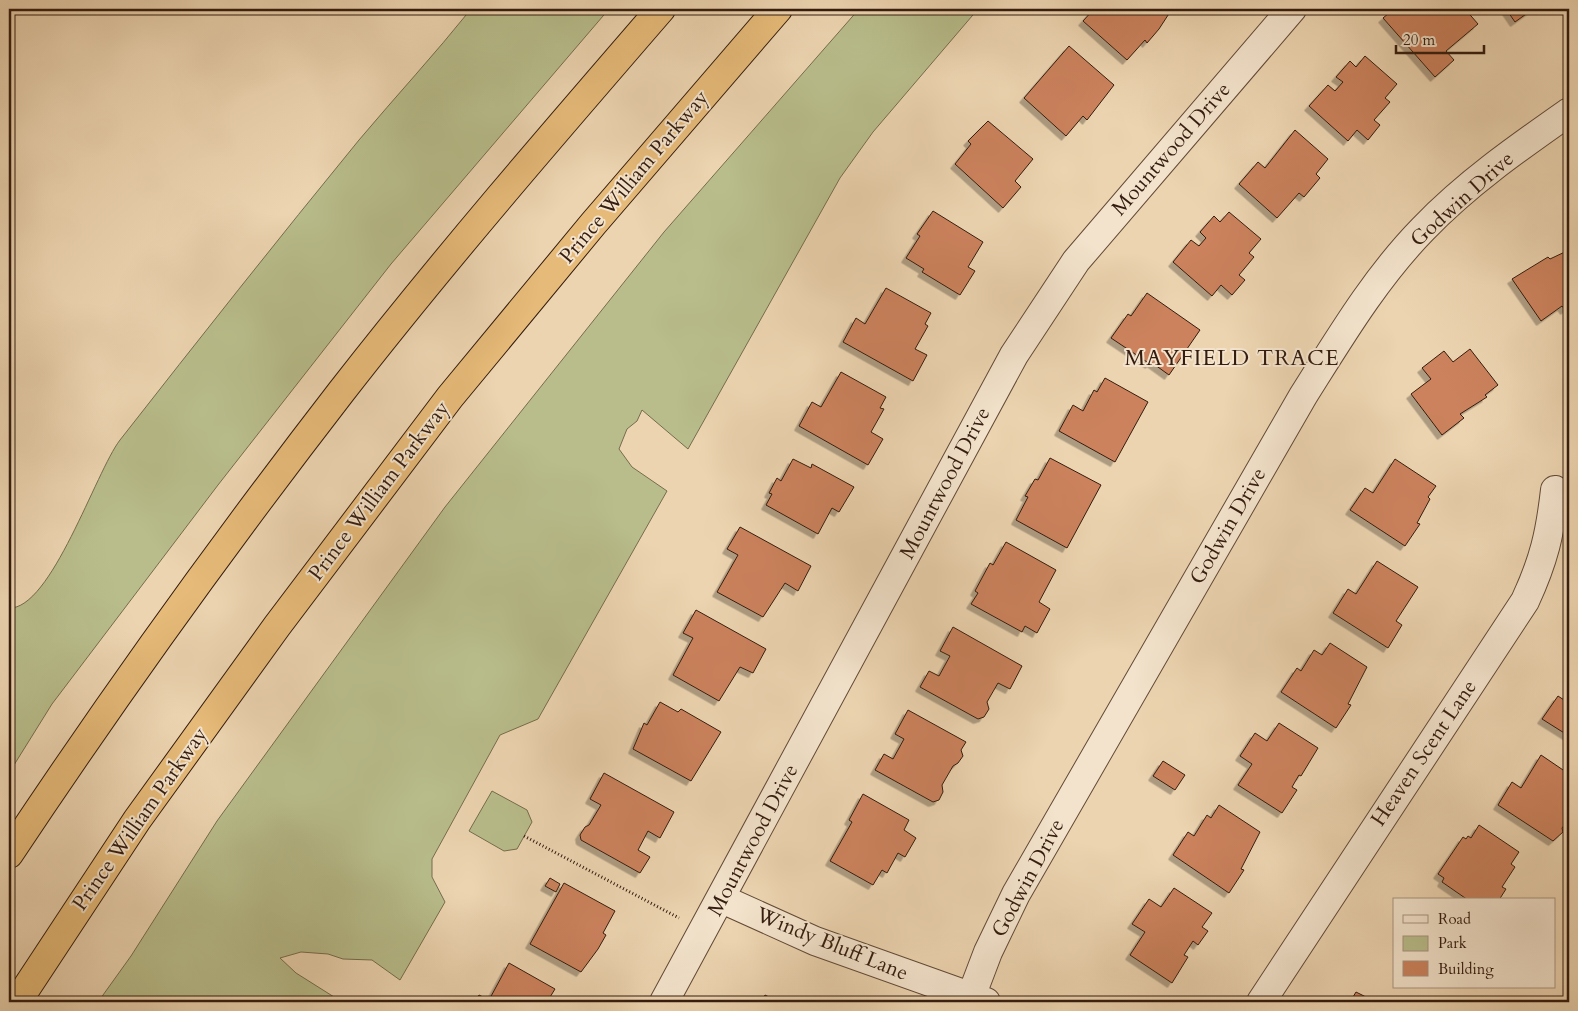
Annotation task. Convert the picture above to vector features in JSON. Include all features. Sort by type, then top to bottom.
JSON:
[{"type":"highway","points":[[9,854],[74,757],[195,586],[342,391],[496,201],[661,9]]},
{"type":"highway","name":"Prince William Parkway","points":[[17,1002],[143,812],[277,626],[450,397],[593,224],[778,9]]},
{"type":"street","name":"Mountwood Drive","points":[[664,1002],[722,899],[1014,355],[1076,260],[1292,9]]},
{"type":"street","name":"Godwin Drive","points":[[975,1001],[988,952],[1016,894],[1303,396],[1342,334],[1384,276],[1423,229],[1478,180],[1569,112]]},
{"type":"street","name":"Heaven Scent Lane","points":[[1261,1002],[1525,601],[1541,566],[1550,529],[1555,490]]},
{"type":"street","name":"Windy Bluff Lane","points":[[722,899],[815,941],[975,1001]]},
{"type":"path","points":[[524,836],[704,931]]},
{"type":"green space","points":[[471,9],[609,9],[391,264],[218,485],[52,704],[9,773],[9,608],[25,603],[41,587],[56,564],[110,456],[120,440],[359,140]]},
{"type":"green space","points":[[859,9],[978,9],[873,132],[840,178],[688,449],[642,410],[637,421],[627,429],[619,449],[632,467],[667,491],[538,719],[500,735],[432,859],[432,877],[445,902],[400,980],[372,960],[343,959],[328,954],[301,952],[280,958],[296,973],[342,1002],[98,1002],[131,956],[217,821],[445,507],[664,232]]},
{"type":"green space","points":[[492,791],[527,810],[532,822],[517,849],[504,851],[469,831]]},
{"type":"building","points":[[1094,9],[1172,9],[1147,43],[1145,40],[1127,60],[1083,21]]},
{"type":"building","points":[[1394,9],[1411,9],[1414,12],[1417,9],[1465,9],[1478,24],[1446,51],[1454,60],[1435,77],[1383,18]]},
{"type":"building","points":[[1506,9],[1533,9],[1515,22]]},
{"type":"building","points":[[1069,46],[1114,85],[1087,120],[1083,116],[1066,136],[1024,98]]},
{"type":"building","points":[[1365,56],[1397,84],[1385,98],[1390,102],[1374,120],[1380,125],[1368,140],[1357,130],[1348,141],[1309,106],[1328,85],[1335,91],[1343,82],[1336,77],[1350,61],[1356,67]]},
{"type":"building","points":[[988,121],[1033,159],[1015,181],[1021,187],[1003,208],[955,164],[971,144],[968,141]]},
{"type":"building","points":[[1295,130],[1328,159],[1316,174],[1320,178],[1304,197],[1299,193],[1277,218],[1239,184],[1258,162],[1265,168]]},
{"type":"building","points":[[933,211],[983,242],[968,267],[975,271],[960,295],[922,272],[924,269],[906,258],[920,236],[917,234]]},
{"type":"building","points":[[1229,212],[1261,239],[1249,253],[1254,257],[1239,275],[1245,280],[1232,295],[1221,285],[1212,296],[1173,262],[1191,240],[1199,246],[1206,238],[1200,232],[1214,216],[1220,222]]},
{"type":"building","points":[[1569,250],[1569,307],[1565,310],[1562,306],[1541,321],[1512,279],[1548,257],[1550,259]]},
{"type":"building","points":[[886,288],[931,313],[925,324],[928,326],[915,349],[927,355],[913,381],[843,342],[856,318],[865,324]]},
{"type":"building","points":[[1147,293],[1200,330],[1169,375],[1111,338],[1128,314],[1131,316]]},
{"type":"building","points":[[1470,349],[1498,385],[1485,395],[1487,397],[1460,414],[1464,418],[1442,435],[1411,394],[1431,379],[1422,368],[1444,351],[1453,362]]},
{"type":"building","points":[[841,372],[886,397],[880,408],[884,409],[871,432],[883,439],[868,465],[799,426],[812,402],[821,407]]},
{"type":"building","points":[[1105,378],[1148,402],[1115,462],[1059,431],[1073,405],[1083,411],[1094,390],[1097,392]]},
{"type":"building","points":[[1050,458],[1101,485],[1067,548],[1016,520],[1028,497],[1025,496],[1035,479],[1038,480]]},
{"type":"building","points":[[793,459],[811,468],[812,464],[854,487],[839,512],[832,508],[818,534],[766,505],[772,494],[769,493],[777,478],[781,481]]},
{"type":"building","points":[[1395,459],[1436,486],[1428,497],[1430,499],[1417,523],[1420,524],[1405,546],[1350,510],[1365,488],[1373,493]]},
{"type":"building","points":[[740,527],[811,566],[798,591],[785,583],[763,617],[717,592],[738,555],[727,549]]},
{"type":"building","points":[[1006,542],[1056,570],[1039,602],[1050,609],[1037,633],[1025,626],[1022,632],[971,604],[978,593],[975,591],[990,563],[993,565]]},
{"type":"building","points":[[1377,561],[1418,587],[1396,621],[1402,625],[1388,648],[1333,613],[1348,589],[1356,594]]},
{"type":"building","points":[[696,610],[766,649],[753,673],[740,667],[719,701],[673,675],[693,638],[683,633]]},
{"type":"building","points":[[953,627],[1022,666],[1010,689],[998,683],[987,702],[989,709],[984,717],[978,719],[920,687],[929,671],[939,676],[950,656],[940,651]]},
{"type":"building","points":[[1330,643],[1367,667],[1348,704],[1351,705],[1336,728],[1281,692],[1297,668],[1301,671],[1314,650],[1322,655]]},
{"type":"building","points":[[1569,691],[1569,736],[1542,719],[1558,696],[1564,700]]},
{"type":"building","points":[[660,702],[678,712],[681,709],[721,732],[691,781],[633,749],[644,723],[647,725]]},
{"type":"building","points":[[908,710],[966,742],[961,750],[963,756],[953,766],[942,785],[943,792],[939,800],[933,802],[875,770],[884,754],[893,759],[904,739],[895,734]]},
{"type":"building","points":[[1279,723],[1318,748],[1292,787],[1297,790],[1282,813],[1238,785],[1252,764],[1240,756],[1255,733],[1267,741]]},
{"type":"building","points":[[1541,755],[1569,774],[1569,826],[1566,823],[1562,828],[1563,832],[1553,841],[1498,805],[1512,782],[1521,788]]},
{"type":"building","points":[[1163,761],[1185,775],[1175,790],[1153,776]]},
{"type":"building","points":[[604,773],[674,812],[660,838],[648,831],[638,850],[650,857],[640,873],[581,840],[580,835],[585,827],[589,825],[601,805],[590,799]]},
{"type":"building","points":[[863,794],[909,820],[904,830],[916,838],[905,857],[898,853],[887,873],[882,870],[873,885],[830,861],[852,822],[849,820]]},
{"type":"building","points":[[1219,805],[1260,832],[1241,869],[1244,870],[1229,893],[1173,855],[1188,832],[1194,836],[1207,815],[1211,818]]},
{"type":"building","points":[[1479,825],[1519,852],[1511,864],[1515,867],[1502,887],[1506,889],[1500,898],[1465,898],[1442,882],[1444,878],[1438,874],[1463,837],[1466,839],[1468,836],[1471,838]]},
{"type":"building","points":[[550,878],[560,884],[556,892],[545,886]]},
{"type":"building","points":[[564,883],[615,911],[603,933],[606,935],[581,972],[530,944]]},
{"type":"building","points":[[1174,888],[1212,913],[1202,927],[1208,931],[1198,945],[1193,941],[1184,955],[1188,957],[1172,983],[1130,955],[1145,932],[1132,924],[1149,899],[1161,907]]},
{"type":"building","points":[[509,963],[555,989],[547,1002],[474,1002],[479,995],[489,1000]]},
{"type":"building","points":[[1356,992],[1376,1002],[1350,1002]]},
{"type":"building","points":[[765,995],[779,1002],[761,1002]]},
{"type":"district","name":"MAYFIELD TRACE","points":[[1232,358]]}]
